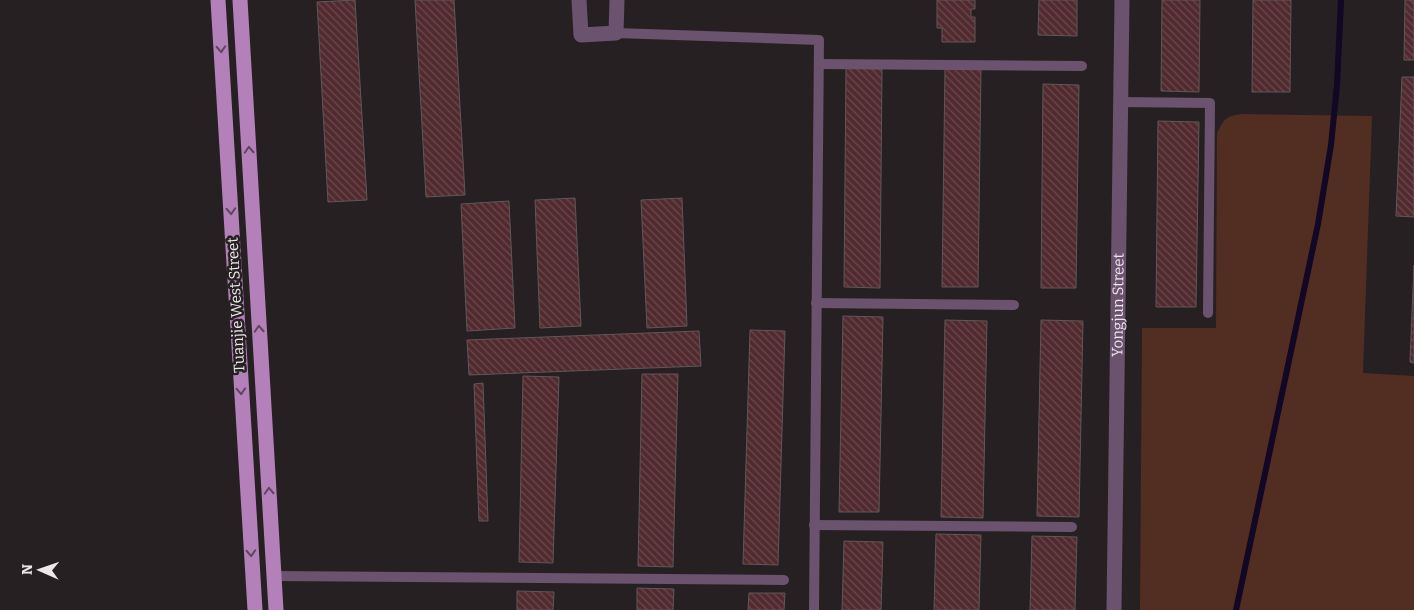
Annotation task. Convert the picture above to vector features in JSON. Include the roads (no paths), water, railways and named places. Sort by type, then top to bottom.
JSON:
[{"type":"main road","name":"Tuanjie West Street","points":[[218,0],[255,610]]},
{"type":"main road","name":"Tuanjie West Street","points":[[240,0],[276,610]]},
{"type":"street","points":[[580,0],[581,35],[616,33],[617,0]]},
{"type":"street","name":"Yongjun Street","points":[[1114,610],[1122,0]]},
{"type":"lane","points":[[616,33],[819,40],[814,610]]},
{"type":"lane","points":[[819,64],[1082,66]]},
{"type":"lane","points":[[1121,102],[1210,103],[1208,313]]},
{"type":"lane","points":[[816,302],[1014,305]]},
{"type":"lane","points":[[814,525],[1072,527]]},
{"type":"lane","points":[[274,576],[784,580]]},
{"type":"waterway","points":[[1236,610],[1318,224],[1331,145],[1337,85],[1341,0]]}]
